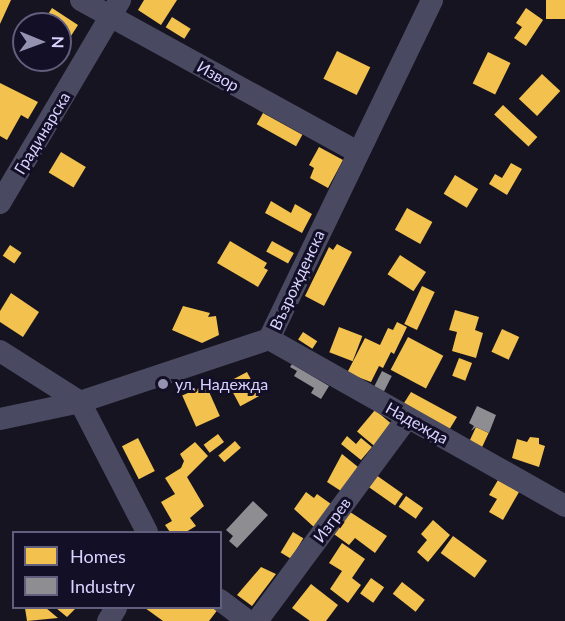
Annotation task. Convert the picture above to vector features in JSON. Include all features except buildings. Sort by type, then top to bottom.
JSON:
[{"type":"street","name":"Извор","points":[[81,0],[115,8],[357,152]]},
{"type":"street","name":"Възрожденска","points":[[0,419],[80,402],[269,339],[432,0]]},
{"type":"street","name":"Градинарска","points":[[0,203],[115,8]]},
{"type":"street","name":"Надежда","points":[[269,339],[565,506]]},
{"type":"street","points":[[0,351],[80,402],[146,531]]},
{"type":"street","name":"Изгрев","points":[[257,621],[407,418]]},
{"type":"street","points":[[222,602],[248,621]]},
{"type":"place","name":"ул. Надежда","points":[[163,384]]}]
